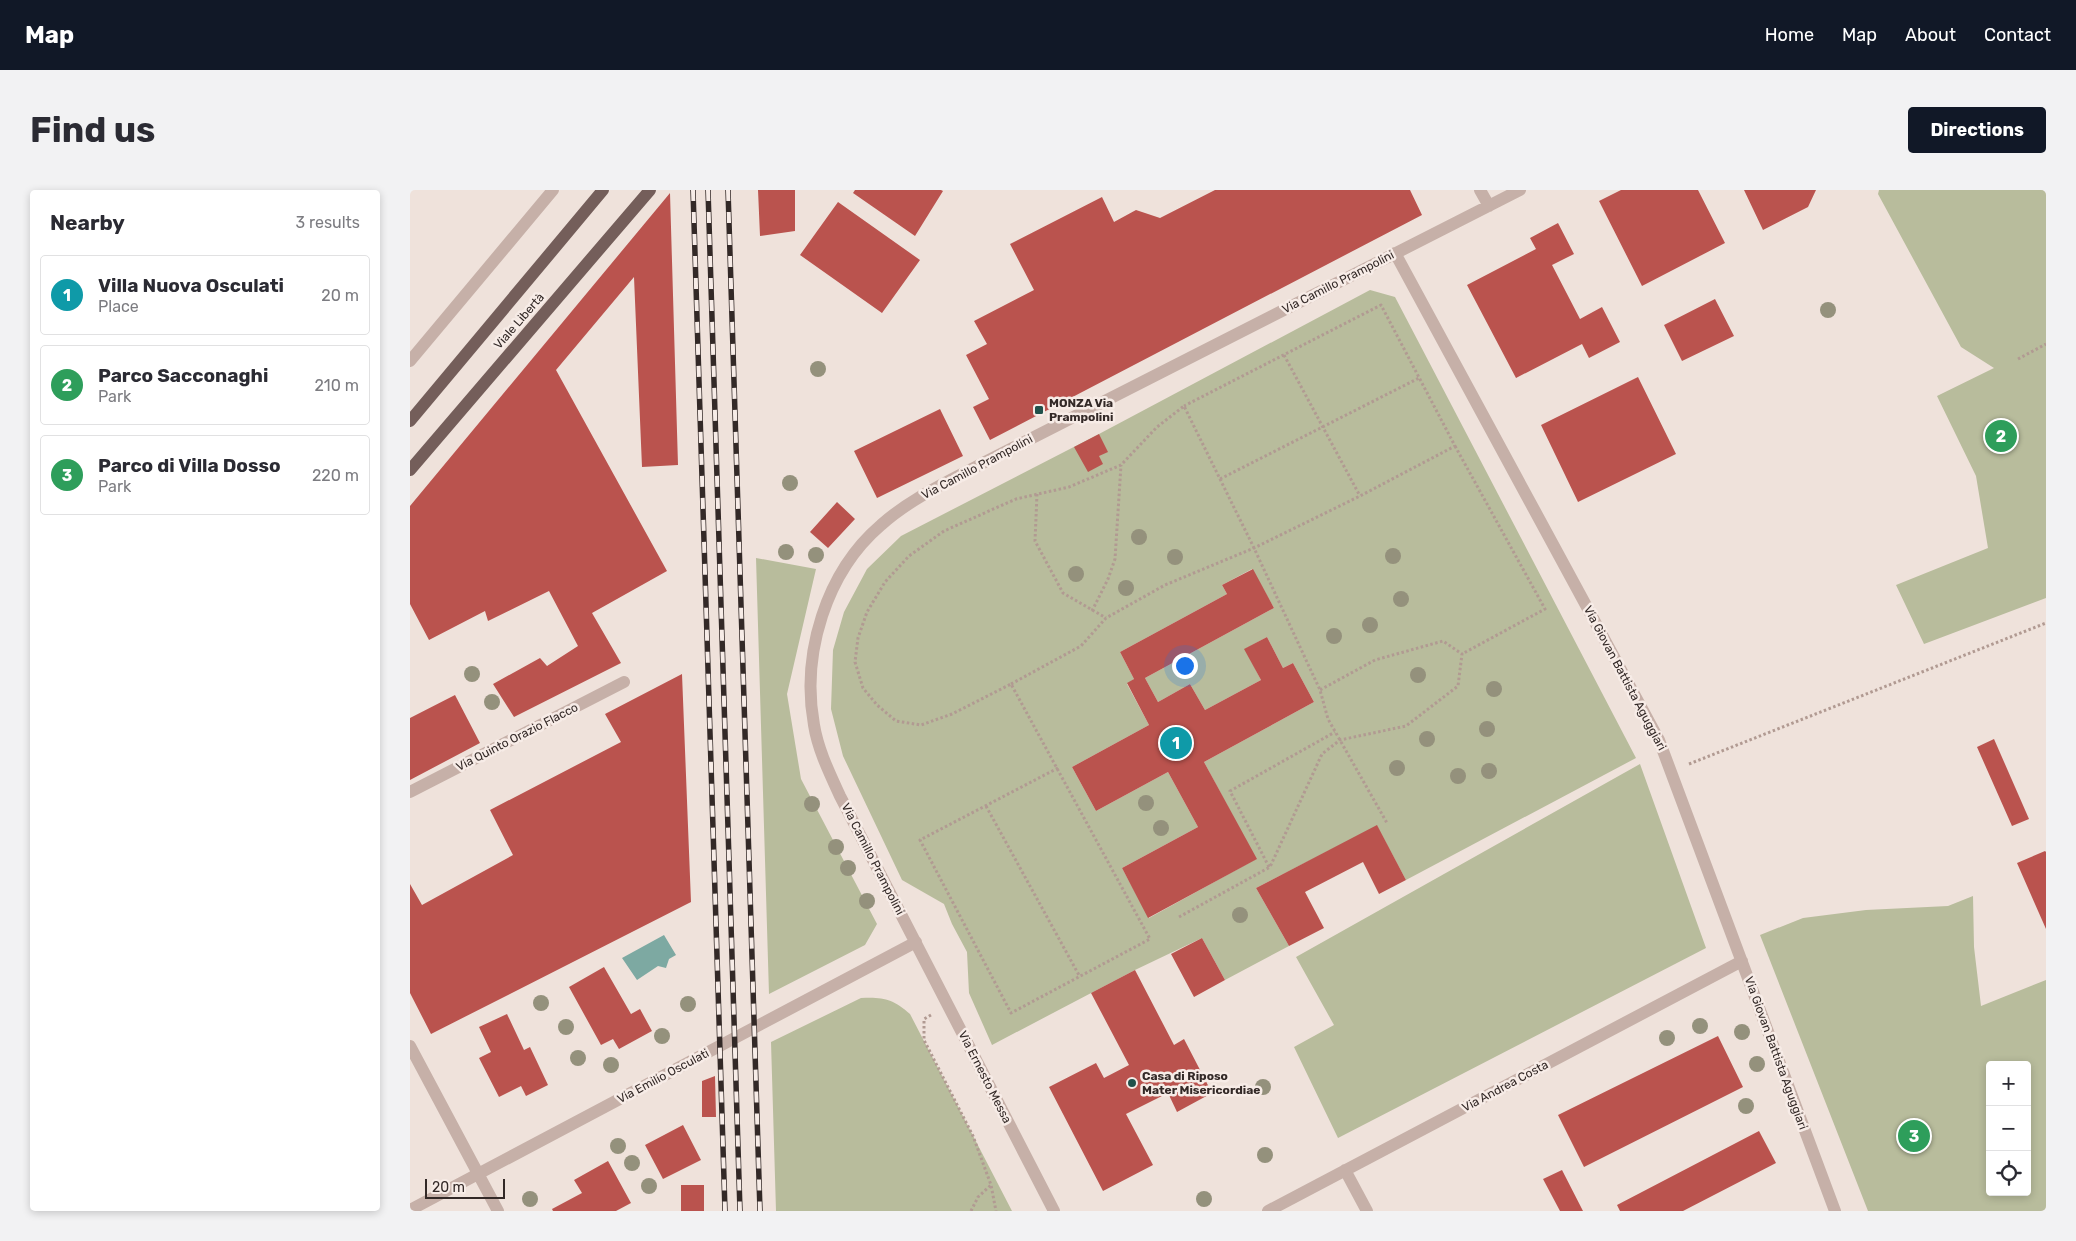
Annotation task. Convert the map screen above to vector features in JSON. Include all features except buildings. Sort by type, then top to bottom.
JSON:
[{"type":"main road","name":"Viale Libertà","points":[[410,420],[603,190]]},
{"type":"main road","name":"Viale Libertà","points":[[410,470],[650,190]]},
{"type":"street","points":[[410,361],[552,190]]},
{"type":"street","points":[[1480,190],[1489,206]]},
{"type":"street","name":"Via Camillo Prampolini","points":[[916,942],[840,796],[827,767],[814,726],[810,688],[820,621],[832,590],[848,559],[880,525],[911,502],[981,464],[1520,190]]},
{"type":"street","name":"Via Giovan Battista Aguggiari","points":[[1395,253],[1660,740],[1835,1211]]},
{"type":"street","name":"Via Quinto Orazio Flacco","points":[[410,792],[624,682]]},
{"type":"street","name":"Via Ernesto Messa","points":[[916,942],[1054,1211]]},
{"type":"street","name":"Via Emilio Osculati","points":[[410,1210],[916,942]]},
{"type":"street","name":"Via Andrea Costa","points":[[1268,1211],[1742,961]]},
{"type":"street","points":[[410,1046],[498,1211]]},
{"type":"street","points":[[1346,1170],[1368,1211]]},
{"type":"path","points":[[1455,446],[1360,496],[1254,548],[1165,585],[1106,618],[1081,646],[952,714],[921,725],[896,721],[877,705],[863,688],[855,662],[858,638],[867,612],[885,582],[909,556],[944,530],[1016,499],[1069,487],[1121,466],[1157,427],[1184,406],[1381,305],[1455,446],[1545,609],[1462,654]]},
{"type":"path","points":[[2018,359],[2046,344]]},
{"type":"path","points":[[1284,355],[1360,496]]},
{"type":"path","points":[[1220,479],[1419,378]]},
{"type":"path","points":[[1184,406],[1254,548],[1320,690],[1328,719],[1387,824]]},
{"type":"path","points":[[1092,611],[1108,579],[1115,558],[1121,466]]},
{"type":"path","points":[[1037,494],[1034,541],[1063,594],[1106,618]]},
{"type":"path","points":[[1671,771],[2046,623]]},
{"type":"path","points":[[1320,690],[1375,660],[1442,641],[1462,654]]},
{"type":"path","points":[[1179,917],[1270,867],[1322,754],[1340,740],[1406,726],[1458,686],[1462,654]]},
{"type":"path","points":[[1011,684],[1058,768],[1150,939],[1011,1013],[920,840],[1058,768]]},
{"type":"path","points":[[1270,867],[1230,791],[1335,732]]},
{"type":"path","points":[[986,806],[1080,976]]},
{"type":"path","points":[[948,1004],[924,1019],[924,1040],[973,1136],[991,1185],[996,1211]]},
{"type":"path","points":[[971,1211],[978,1197],[991,1185]]},
{"type":"green space","points":[[1879,190],[2046,190],[2046,598],[1924,644],[1896,585],[1988,548],[1976,476],[1937,396],[1994,368],[1961,347],[1878,194]]},
{"type":"green space","points":[[1370,290],[1395,297],[1636,758],[1406,880],[1377,826],[1256,888],[1289,946],[1225,980],[1202,938],[1135,970],[992,1045],[969,993],[967,952],[944,904],[902,880],[843,756],[831,709],[833,650],[844,612],[867,569],[901,536],[1099,434]],"holes":[[[1252,569],[1274,608],[1145,678],[1158,702],[1190,684],[1205,710],[1261,680],[1245,649],[1267,637],[1283,668],[1293,663],[1314,702],[1204,762],[1256,859],[1149,918],[1122,868],[1198,827],[1168,772],[1096,811],[1072,767],[1149,725],[1127,684],[1134,679],[1120,652],[1227,594],[1222,585]]]},
{"type":"green space","points":[[756,558],[816,569],[787,694],[801,779],[877,924],[865,945],[769,994]]},
{"type":"green space","points":[[1640,764],[1706,948],[1338,1138],[1294,1047],[1334,1025],[1296,957]]},
{"type":"green space","points":[[1973,896],[1974,947],[1981,1006],[2046,980],[2046,1211],[1868,1211],[1760,935],[1803,918],[1866,910],[1948,906]]},
{"type":"green space","points":[[861,998],[888,1000],[910,1014],[1012,1211],[776,1211],[771,1042]]},
{"type":"water","points":[[664,935],[676,955],[669,959],[666,968],[658,966],[637,980],[622,958]]},
{"type":"railway","points":[[693,190],[725,1211]]},
{"type":"railway","points":[[708,190],[740,1211]]},
{"type":"railway","points":[[728,190],[760,1211]]},
{"type":"place","name":"MONZA Via Prampolini","points":[[1039,410]]},
{"type":"place","name":"Parco Sacconaghi","points":[[2001,436]]},
{"type":"place","name":"Villa Nuova Osculati","points":[[1176,743]]},
{"type":"place","name":"Casa di Riposo Mater Misericordiae","points":[[1132,1083]]},
{"type":"place","name":"Parco di Villa Dosso","points":[[1914,1136]]}]
